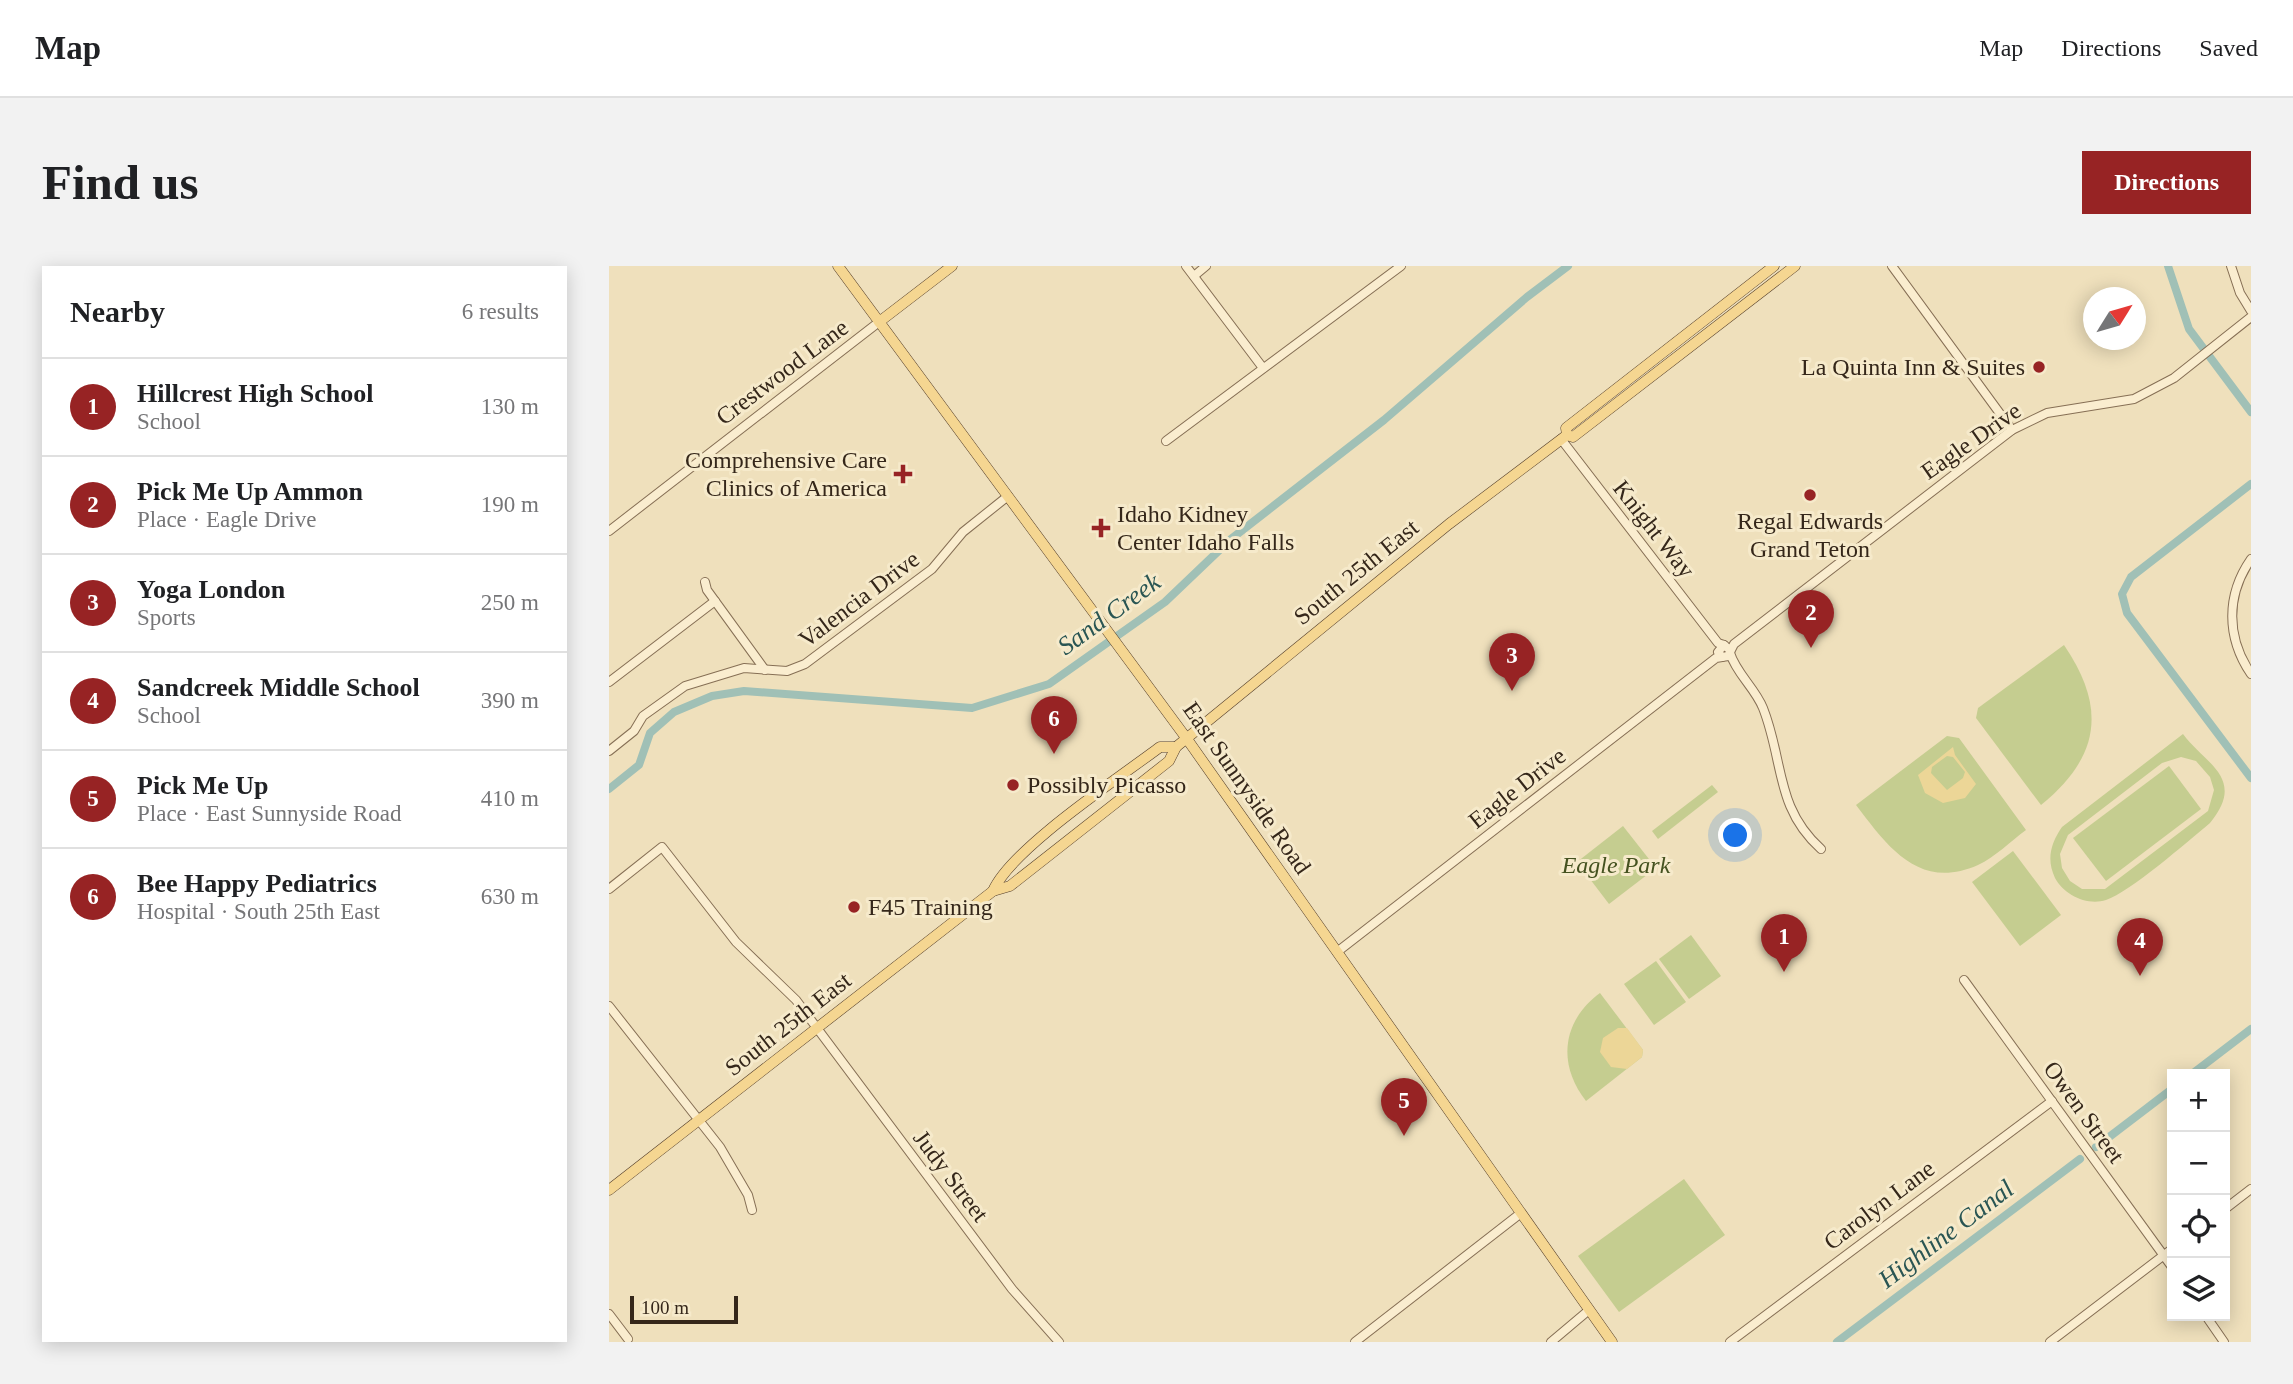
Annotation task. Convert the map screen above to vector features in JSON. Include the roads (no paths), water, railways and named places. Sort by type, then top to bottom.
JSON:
[{"type":"main road","name":"East Sunnyside Road","points":[[838,266],[1187,739],[1612,1342]]},
{"type":"main road","points":[[879,322],[952,266]]},
{"type":"main road","name":"South 25th East","points":[[1564,437],[1566,428],[1775,266]]},
{"type":"main road","name":"South 25th East","points":[[609,1190],[993,891],[1010,886],[1050,855],[1169,761],[1176,747],[1310,635],[1564,437],[1573,437],[1795,266]]},
{"type":"main road","points":[[1700,324],[1707,333]]},
{"type":"main road","name":"South 25th East","points":[[993,891],[1000,873],[1075,811],[1160,747],[1176,747]]},
{"type":"street","points":[[1186,266],[1263,368]]},
{"type":"street","points":[[1193,276],[1206,266]]},
{"type":"street","points":[[1165,441],[1401,266]]},
{"type":"street","points":[[1892,266],[2012,430]]},
{"type":"street","points":[[2231,266],[2240,293],[2251,311]]},
{"type":"street","name":"Eagle Drive","points":[[1338,953],[2012,430],[2047,413],[2134,398],[2189,367],[2251,317]]},
{"type":"street","name":"Crestwood Lane","points":[[609,531],[879,322]]},
{"type":"street","name":"Knight Way","points":[[1564,437],[1724,651],[1762,708],[1793,817],[1804,833],[1821,849]]},
{"type":"street","name":"Valencia Drive","points":[[609,751],[634,731],[643,716],[685,686],[744,668],[787,671],[805,664],[932,569],[963,532],[1008,496]]},
{"type":"street","points":[[2251,559],[2238,580],[2232,617],[2237,648],[2251,674]]},
{"type":"street","points":[[705,582],[715,601],[765,670]]},
{"type":"street","points":[[609,682],[715,601]]},
{"type":"street","name":"Judy Street","points":[[609,889],[662,847],[736,942],[792,996],[1012,1289],[1059,1342]]},
{"type":"street","name":"Owen Street","points":[[1964,980],[2167,1260]]},
{"type":"street","points":[[609,1006],[734,1169],[748,1195],[752,1210]]},
{"type":"street","name":"Carolyn Lane","points":[[1730,1342],[2052,1101]]},
{"type":"street","points":[[2230,1205],[2251,1189]]},
{"type":"street","points":[[1355,1342],[1521,1213]]},
{"type":"street","points":[[2050,1342],[2167,1252]]},
{"type":"street","points":[[1551,1342],[1589,1310]]},
{"type":"street","points":[[609,1314],[628,1339]]},
{"type":"street","points":[[2209,1321],[2224,1342]]},
{"type":"waterway","name":"Sand Creek","points":[[609,789],[639,765],[650,733],[674,712],[712,696],[744,691],[972,708],[1049,684],[1165,602],[1231,539],[1384,420],[1527,297],[1568,266]]},
{"type":"waterway","name":"Highline Canal","points":[[2168,266],[2189,329],[2251,412]]},
{"type":"waterway","name":"Highline Canal","points":[[2251,484],[2131,577],[2122,594],[2127,613],[2251,778]]},
{"type":"waterway","name":"Highline Canal","points":[[2199,1069],[2251,1029]]},
{"type":"waterway","name":"Highline Canal","points":[[2096,1147],[2167,1093]]},
{"type":"waterway","name":"Highline Canal","points":[[1837,1342],[2080,1159]]},
{"type":"place","name":"La Quinta Inn & Suites","points":[[2039,367]]},
{"type":"place","name":"Comprehensive Care Clinics of America","points":[[903,474]]},
{"type":"place","name":"Regal Edwards Grand Teton","points":[[1810,495]]},
{"type":"place","name":"Idaho Kidney Center Idaho Falls","points":[[1101,528]]},
{"type":"place","name":"Pick Me Up Ammon","points":[[1811,648]]},
{"type":"place","name":"Yoga London","points":[[1512,691]]},
{"type":"place","name":"Bee Happy Pediatrics","points":[[1054,754]]},
{"type":"place","name":"Possibly Picasso","points":[[1013,785]]},
{"type":"place","name":"F45 Training","points":[[854,907]]},
{"type":"place","name":"Hillcrest High School","points":[[1784,972]]},
{"type":"place","name":"Sandcreek Middle School","points":[[2140,976]]},
{"type":"place","name":"Pick Me Up","points":[[1404,1136]]},
{"type":"park label","name":"Eagle Park","points":[[1616,865]]}]
